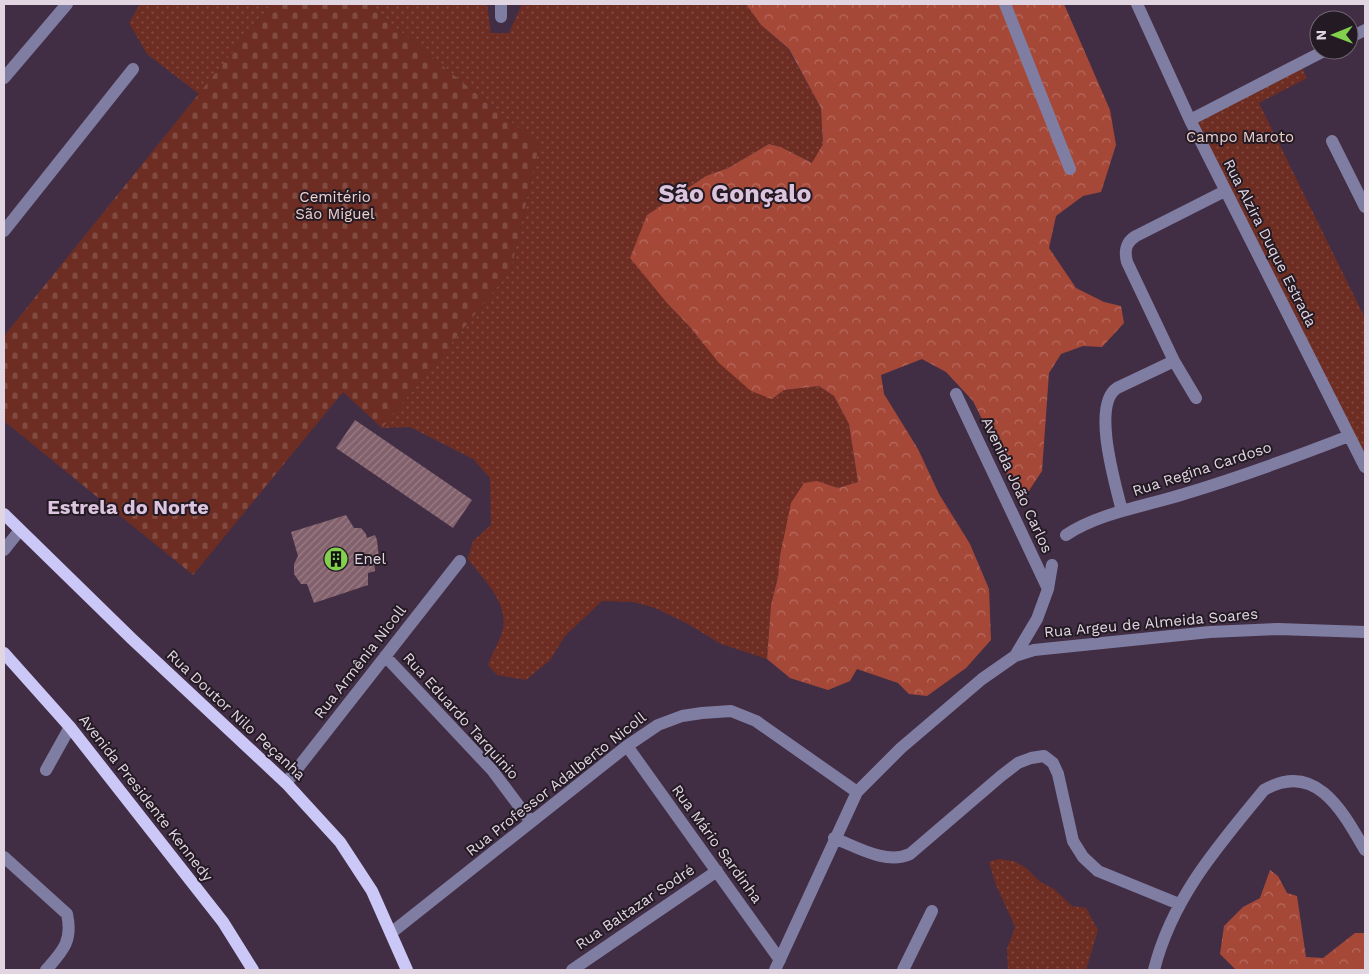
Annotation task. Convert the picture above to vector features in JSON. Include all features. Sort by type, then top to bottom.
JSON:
[{"type":"main road","name":"Rua Doutor Nilo Peçanha","points":[[4,514],[132,639],[286,783],[340,842],[372,891],[407,970]]},
{"type":"main road","name":"Avenida Presidente Kennedy","points":[[4,653],[70,727],[223,922],[253,970]]},
{"type":"street","points":[[4,78],[67,4]]},
{"type":"street","points":[[1005,4],[1070,169]]},
{"type":"street","name":"Rua Alzira Duque Estrada","points":[[1139,4],[1190,120],[1365,466]]},
{"type":"street","points":[[1190,120],[1309,59]]},
{"type":"street","points":[[4,231],[133,69]]},
{"type":"street","points":[[1332,141],[1365,207]]},
{"type":"street","points":[[1196,398],[1174,361],[1127,262],[1125,254],[1127,245],[1136,236],[1225,191]]},
{"type":"street","points":[[1122,511],[1105,435],[1105,415],[1109,399],[1117,388],[1174,361]]},
{"type":"street","name":"Avenida João Carlos","points":[[956,394],[1048,589]]},
{"type":"street","name":"Rua Regina Cardoso","points":[[1066,535],[1122,511],[1185,494],[1265,468],[1349,436]]},
{"type":"street","points":[[4,550],[20,530]]},
{"type":"street","name":"Rua Armênia Nicoll","points":[[286,783],[460,561]]},
{"type":"street","points":[[1015,656],[1037,619],[1048,589],[1052,565]]},
{"type":"street","name":"Rua Argeu de Almeida Soares","points":[[778,965],[834,838],[857,792],[901,748],[982,679],[1015,656],[1043,649],[1210,632],[1278,629],[1365,631]]},
{"type":"street","name":"Rua Eduardo Tarquinio","points":[[386,656],[492,770],[531,822]]},
{"type":"street","name":"Rua Professor Adalberto Nicoll","points":[[391,933],[627,746],[658,724],[682,716],[731,711],[756,721],[857,792]]},
{"type":"street","points":[[46,770],[70,727]]},
{"type":"street","name":"Rua Mário Sardinha","points":[[627,746],[717,871],[778,965]]},
{"type":"street","points":[[834,838],[878,855],[892,859],[902,858],[910,854],[1018,763],[1044,756],[1053,763],[1058,774],[1074,840],[1083,857],[1098,871],[1179,904]]},
{"type":"street","points":[[1154,970],[1179,904],[1212,853],[1264,790],[1273,784],[1286,781],[1304,782],[1320,789],[1338,805],[1365,850]]},
{"type":"street","points":[[4,857],[67,914],[70,926],[68,940],[61,954],[46,970]]},
{"type":"street","name":"Rua Baltazar Sodré","points":[[572,970],[717,871]]},
{"type":"street","points":[[903,970],[932,911]]},
{"type":"green space","points":[[140,4],[271,4],[199,94],[147,54],[129,23]]},
{"type":"green space","name":"Cemitério São Miguel","points":[[271,4],[367,4],[539,145],[511,270],[382,428],[343,392],[193,575],[4,421],[4,336]]},
{"type":"green space","points":[[367,4],[487,4],[491,33],[509,33],[522,4],[746,4],[761,25],[788,49],[821,108],[823,144],[813,163],[781,147],[769,144],[728,168],[706,176],[647,215],[667,303],[690,327],[772,399],[784,390],[819,386],[834,396],[849,424],[858,482],[838,488],[817,481],[780,556],[778,577],[771,605],[767,659],[721,644],[688,624],[655,608],[633,602],[602,601],[565,636],[550,660],[526,680],[497,675],[488,665],[500,638],[504,619],[502,609],[493,591],[468,559],[473,541],[491,525],[490,478],[473,459],[410,427],[382,428],[511,270],[539,145]]},
{"type":"green space","points":[[746,4],[1064,4],[1110,110],[1116,145],[1101,192],[1083,196],[1056,216],[1049,248],[1076,288],[1104,302],[1121,306],[1124,323],[1102,347],[1083,346],[1061,354],[1049,373],[1042,471],[1022,501],[1002,465],[991,437],[973,401],[946,372],[922,359],[881,375],[884,394],[918,449],[939,494],[970,544],[989,589],[991,640],[966,668],[927,696],[909,694],[898,683],[857,669],[850,681],[828,690],[790,678],[767,659],[771,605],[791,503],[804,483],[817,481],[838,488],[858,482],[849,424],[834,396],[819,386],[784,390],[772,399],[751,391],[719,363],[630,258],[647,215],[706,176],[728,168],[769,144],[781,147],[812,163],[823,144],[821,108],[789,49],[761,25]]},
{"type":"green space","name":"Campo Maroto","points":[[1301,66],[1307,78],[1259,103],[1365,318],[1365,456],[1196,121]]},
{"type":"green space","points":[[998,859],[1014,861],[1026,868],[1039,881],[1054,889],[1072,906],[1086,908],[1098,930],[1086,970],[1008,970],[1007,949],[1015,927],[996,885],[989,862]]},
{"type":"green space","points":[[1270,870],[1278,876],[1287,893],[1297,896],[1306,957],[1323,958],[1355,933],[1365,933],[1365,970],[1236,970],[1220,954],[1224,926],[1243,907],[1260,898]]},
{"type":"building","points":[[355,420],[472,500],[453,528],[336,448]]},
{"type":"building","name":"Enel","points":[[346,515],[354,528],[361,528],[367,538],[375,535],[379,559],[374,560],[375,571],[368,573],[368,585],[314,603],[307,584],[301,584],[294,574],[294,564],[298,556],[291,532]]},
{"type":"place","name":"Enel","points":[[336,559]]},
{"type":"district","name":"São Gonçalo","points":[[735,193]]},
{"type":"district","name":"Estrela do Norte","points":[[128,507]]}]
